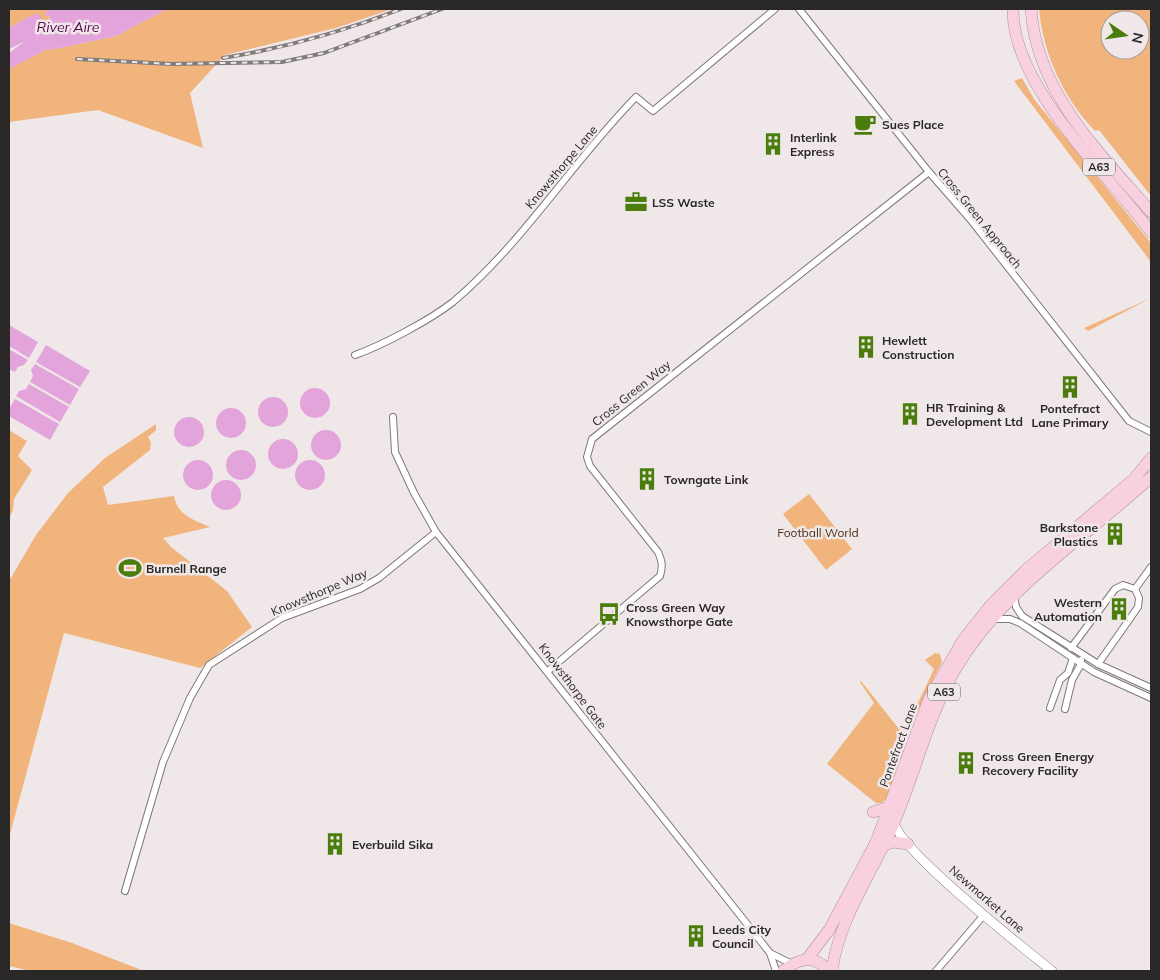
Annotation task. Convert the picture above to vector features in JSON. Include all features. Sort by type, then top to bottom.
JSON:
[{"type":"highway","name":"A63","points":[[1013,9],[1020,46],[1030,73],[1066,127],[1151,232]]},
{"type":"highway","name":"A63","points":[[1032,9],[1038,52],[1054,89],[1074,121],[1151,212]]},
{"type":"highway","name":"Pontefract Lane","points":[[807,958],[829,930],[876,842],[947,654],[990,606],[1028,568],[1134,479],[1151,458]]},
{"type":"highway","name":"Pontefract Lane","points":[[831,971],[839,941],[884,845],[940,698],[955,670],[989,620],[1014,595],[1151,477]]},
{"type":"highway","points":[[873,812],[890,807]]},
{"type":"highway","points":[[884,845],[893,842],[908,844]]},
{"type":"highway","name":"A63","points":[[807,958],[816,961],[831,971]]},
{"type":"highway","points":[[783,971],[792,964],[807,958]]},
{"type":"street","name":"Knowsthorpe Lane","points":[[356,355],[424,320],[452,302],[502,252],[636,97],[653,111],[775,9]]},
{"type":"street","name":"Cross Green Approach","points":[[799,9],[929,172],[970,219],[1129,421],[1151,432]]},
{"type":"street","name":"Cross Green Way","points":[[548,671],[660,576],[662,568],[662,560],[658,552],[590,466],[587,457],[592,439],[929,172]]},
{"type":"street","name":"Knowsthorpe Gate","points":[[393,417],[395,452],[414,493],[436,532],[548,671],[651,806],[770,953],[776,971]]},
{"type":"street","name":"Knowsthorpe Way","points":[[125,891],[162,762],[190,698],[209,665],[282,618],[360,589],[379,578],[436,532]]},
{"type":"street","points":[[1135,589],[1151,567]]},
{"type":"street","points":[[1065,709],[1072,680],[1084,666],[1098,664],[1138,607],[1139,598],[1135,589],[1123,585],[1115,589],[1071,648]]},
{"type":"street","points":[[1014,595],[1016,607],[1022,616],[1098,664],[1151,688]]},
{"type":"street","points":[[989,620],[1010,619],[1020,623],[1084,666],[1151,698]]},
{"type":"street","points":[[1071,648],[1073,654],[1081,660],[1084,666]]},
{"type":"street","points":[[1050,708],[1060,680],[1068,673],[1073,658]]},
{"type":"street","name":"Newmarket Lane","points":[[894,821],[897,832],[908,844],[984,915],[1052,971]]},
{"type":"street","points":[[936,971],[984,915]]},
{"type":"street","name":"Knowsthorpe Gate","points":[[770,953],[792,964]]},
{"type":"green space","points":[[9,9],[51,9],[45,12],[51,18],[42,22],[40,18],[32,15],[9,28]]},
{"type":"green space","points":[[167,9],[392,9],[336,28],[225,55],[190,93],[203,148],[98,110],[9,122],[9,69],[49,48],[50,50],[116,36]]},
{"type":"green space","points":[[1039,9],[1151,9],[1151,196],[1099,130],[1095,131],[1074,105],[1057,75],[1045,43]]},
{"type":"green space","points":[[1022,78],[1034,99],[1151,243],[1151,262],[1014,81]]},
{"type":"green space","points":[[1151,298],[1088,331],[1084,328]]},
{"type":"green space","points":[[156,424],[156,430],[148,437],[151,443],[150,450],[103,487],[108,505],[174,496],[182,512],[210,527],[163,538],[171,547],[227,591],[252,627],[200,668],[64,633],[9,838],[9,581],[36,535],[68,493],[105,458]]},
{"type":"green space","points":[[9,430],[27,441],[18,456],[32,470],[14,499],[13,510],[9,519]]},
{"type":"green space","name":"Football World","points":[[809,494],[852,549],[826,570],[783,514]]},
{"type":"green space","points":[[935,653],[940,654],[942,662],[909,733],[895,785],[886,799],[881,803],[876,803],[827,764],[874,703],[860,682],[899,729],[908,724],[934,669],[925,660]]},
{"type":"green space","points":[[9,923],[72,943],[144,971],[30,971],[9,966]]},
{"type":"water","name":"River Aire","points":[[51,9],[167,9],[116,36],[50,50],[49,48],[9,69],[9,53],[24,42],[9,49],[9,28],[32,15],[40,14],[42,22],[50,19],[50,16],[46,16],[45,12]]},
{"type":"water","points":[[9,325],[38,342],[29,358],[9,346]]},
{"type":"water","points":[[46,345],[90,371],[80,387],[36,362]]},
{"type":"water","points":[[9,349],[28,360],[24,365],[18,367],[15,372],[9,369]]},
{"type":"water","points":[[35,364],[79,389],[70,405],[30,382],[33,376],[31,370]]},
{"type":"water","points":[[29,384],[69,407],[60,422],[16,396],[19,391],[26,389]]},
{"type":"water","points":[[315,388],[321,389],[329,397],[329,409],[321,417],[315,418],[309,417],[301,409],[300,403],[301,397],[309,389]]},
{"type":"water","points":[[273,397],[279,398],[287,406],[287,418],[279,426],[273,427],[267,426],[259,418],[258,412],[259,406],[267,398]]},
{"type":"water","points":[[15,399],[59,424],[50,440],[9,416],[9,409]]},
{"type":"water","points":[[231,408],[237,409],[245,417],[245,429],[237,437],[231,438],[225,437],[217,429],[216,423],[217,417],[225,409]]},
{"type":"water","points":[[189,417],[195,418],[203,426],[203,438],[195,446],[189,447],[183,446],[175,438],[174,432],[175,426],[183,418]]},
{"type":"water","points":[[326,430],[332,431],[340,439],[340,451],[332,459],[326,460],[320,459],[312,451],[311,445],[312,439],[320,431]]},
{"type":"water","points":[[283,439],[289,440],[297,448],[297,460],[289,468],[283,469],[277,468],[269,460],[268,454],[269,448],[277,440]]},
{"type":"water","points":[[241,450],[247,451],[255,459],[255,471],[247,479],[241,480],[235,479],[227,471],[226,465],[227,459],[235,451]]},
{"type":"water","points":[[198,460],[204,461],[212,469],[212,481],[204,489],[198,490],[192,489],[184,481],[183,475],[184,469],[192,461]]},
{"type":"water","points":[[310,460],[316,461],[324,469],[324,481],[316,489],[310,490],[304,489],[296,481],[295,475],[296,469],[304,461]]},
{"type":"water","points":[[226,480],[232,481],[240,489],[240,501],[232,509],[226,510],[220,509],[212,501],[211,495],[212,489],[220,481]]},
{"type":"railway","points":[[223,58],[313,38],[401,9]]},
{"type":"railway","points":[[77,59],[171,64],[282,62],[324,53],[442,9]]},
{"type":"place","name":"Sues Place","points":[[865,124]]},
{"type":"place","name":"Interlink Express","points":[[773,144]]},
{"type":"place","name":"LSS Waste","points":[[636,202]]},
{"type":"place","name":"Hewlett Construction","points":[[866,347]]},
{"type":"place","name":"Pontefract Lane Primary","points":[[1070,387]]},
{"type":"place","name":"HR Training & Development Ltd","points":[[910,414]]},
{"type":"place","name":"Towngate Link","points":[[647,479]]},
{"type":"place","name":"Barkstone Plastics","points":[[1115,534]]},
{"type":"place","name":"Burnell Range","points":[[130,568]]},
{"type":"place","name":"Western Automation","points":[[1119,609]]},
{"type":"place","name":"Cross Green Way Knowsthorpe Gate","points":[[609,614]]},
{"type":"place","name":"Cross Green Energy Recovery Facility","points":[[966,763]]},
{"type":"place","name":"Everbuild Sika","points":[[335,844]]},
{"type":"place","name":"Leeds City Council","points":[[696,936]]}]
